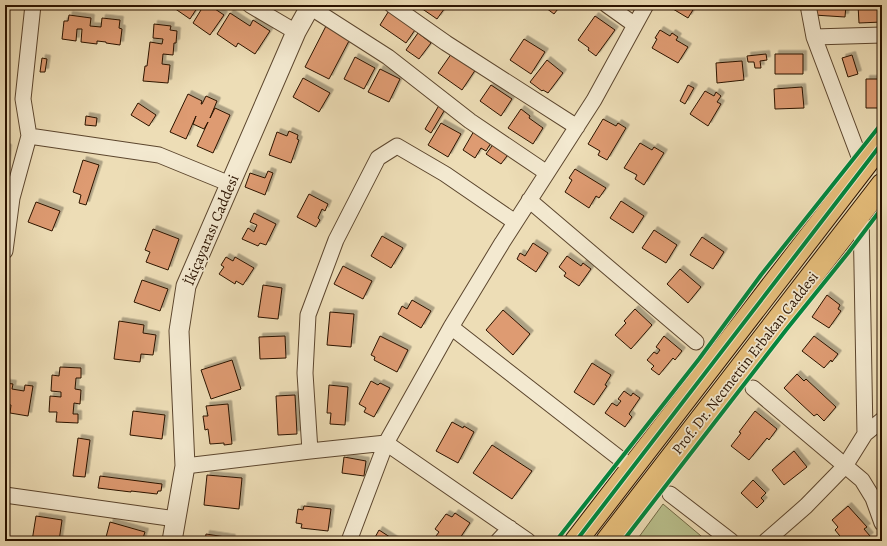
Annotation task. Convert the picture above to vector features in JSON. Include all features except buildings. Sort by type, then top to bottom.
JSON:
[{"type":"main road","name":"Prof. Dr. Necmettin Erbakan Caddesi","points":[[576,541],[882,143]]},
{"type":"main road","name":"Prof. Dr. Necmettin Erbakan Caddesi","points":[[607,541],[882,185]]},
{"type":"street","points":[[5,251],[8,199],[29,136],[23,99],[33,5]]},
{"type":"street","points":[[250,5],[296,32]]},
{"type":"street","points":[[392,5],[446,43],[576,127]]},
{"type":"street","points":[[607,5],[635,25]]},
{"type":"street","points":[[349,541],[386,443],[451,327],[515,222],[594,100],[646,5]]},
{"type":"street","points":[[808,5],[814,37],[863,167]]},
{"type":"street","points":[[310,6],[388,57],[470,121],[547,173]]},
{"type":"street","name":"İkiçayarası Caddesi","points":[[172,541],[185,466],[179,331],[186,286],[296,32],[310,6]]},
{"type":"street","points":[[814,37],[882,35]]},
{"type":"street","points":[[29,136],[159,155],[230,184]]},
{"type":"street","points":[[310,451],[305,373],[308,315],[336,240],[378,158],[397,146],[445,174],[515,222]]},
{"type":"street","points":[[529,200],[696,342]]},
{"type":"street","points":[[861,213],[865,434]]},
{"type":"street","points":[[451,327],[632,468]]},
{"type":"street","points":[[753,388],[862,480],[873,498],[882,523]]},
{"type":"street","points":[[766,541],[806,506],[845,466],[865,434],[882,420]]},
{"type":"street","points":[[185,466],[386,443],[528,541]]},
{"type":"street","points":[[670,494],[731,541]]},
{"type":"street","points":[[5,495],[176,519]]},
{"type":"street","points":[[498,541],[510,528]]},
{"type":"green space","points":[[663,504],[707,541],[636,541]]},
{"type":"cycle path","points":[[556,541],[699,359],[761,275],[882,123]]},
{"type":"cycle path","points":[[576,541],[882,143]]},
{"type":"cycle path","points":[[623,541],[882,208]]}]
